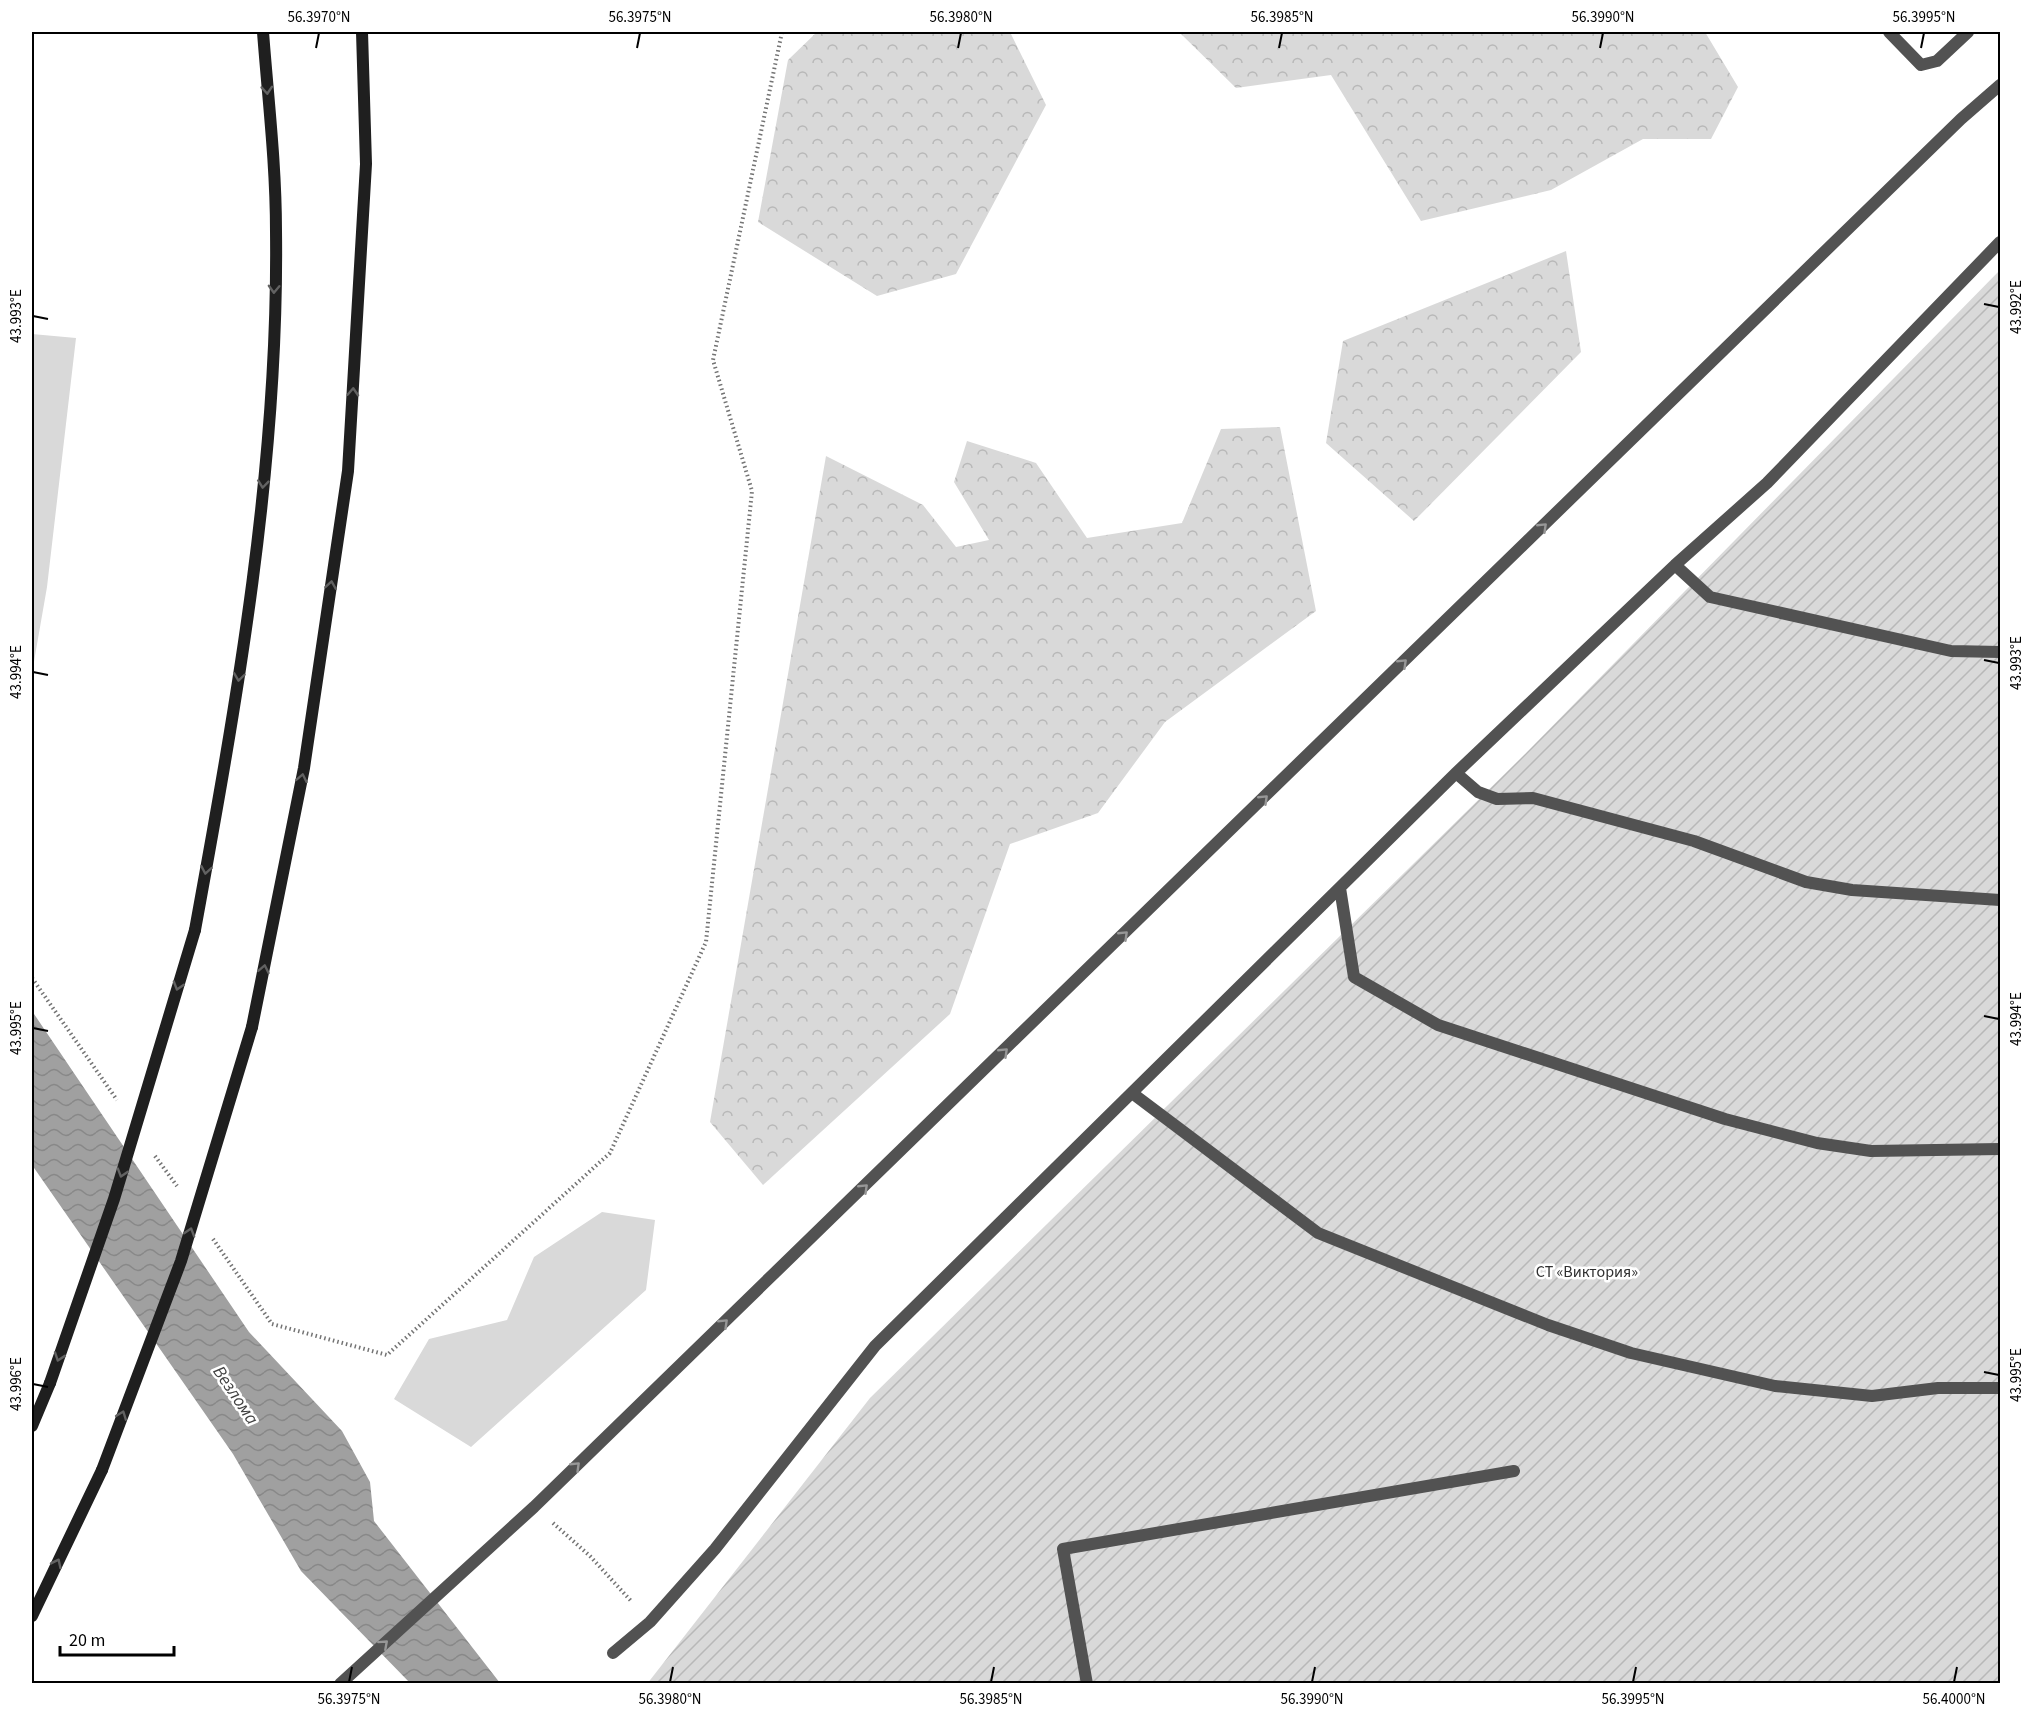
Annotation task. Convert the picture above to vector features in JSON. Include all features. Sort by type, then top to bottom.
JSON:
[{"type":"main road","points":[[32,1426],[50,1383],[114,1199],[195,930],[232,725],[252,582],[265,465],[276,231],[263,32]]},
{"type":"main road","points":[[32,1616],[102,1470],[181,1261],[252,1027],[303,768],[348,471],[366,164],[362,32]]},
{"type":"street","points":[[1889,32],[1921,65],[1937,61],[1968,32]]},
{"type":"street","points":[[340,1683],[534,1507],[1961,119],[2001,85]]},
{"type":"street","points":[[613,1653],[651,1622],[715,1548],[874,1346],[1456,773],[1675,565],[1767,483],[2001,242]]},
{"type":"street","points":[[1675,565],[1710,597],[1951,651],[2001,652]]},
{"type":"street","points":[[1456,773],[1478,792],[1497,799],[1533,798],[1694,841],[1806,882],[1852,890],[2001,900]]},
{"type":"street","points":[[1340,888],[1354,977],[1438,1024],[1725,1119],[1817,1143],[1871,1151],[2001,1149]]},
{"type":"street","points":[[1132,1093],[1318,1233],[1558,1329],[1631,1353],[1775,1386],[1872,1396],[1938,1388],[2001,1388]]},
{"type":"street","points":[[1087,1683],[1063,1549],[1514,1471]]},
{"type":"path","points":[[212,1238],[272,1324],[387,1356],[610,1153],[706,942],[752,492],[713,360],[782,32]]},
{"type":"path","points":[[32,978],[118,1103]]},
{"type":"path","points":[[152,1151],[179,1189]]},
{"type":"path","points":[[534,1507],[590,1556],[651,1622]]},
{"type":"green space","points":[[817,32],[1010,32],[1046,105],[956,274],[877,296],[758,222],[788,60]]},
{"type":"green space","points":[[1179,32],[1705,32],[1738,87],[1711,139],[1643,139],[1551,190],[1421,221],[1331,75],[1236,88]]},
{"type":"green space","points":[[1566,251],[1581,352],[1414,521],[1326,443],[1343,341]]},
{"type":"green space","name":"СТ «Виктория»","points":[[2000,270],[2000,1683],[647,1684],[870,1398],[1526,753]]},
{"type":"green space","points":[[32,334],[76,338],[47,587],[32,673]]},
{"type":"green space","points":[[1280,427],[1316,611],[1165,722],[1098,813],[1010,844],[950,1014],[763,1185],[710,1122],[826,456],[923,505],[956,547],[989,540],[954,482],[967,441],[1036,463],[1087,538],[1182,523],[1221,429]]},
{"type":"green space","points":[[602,1212],[655,1220],[646,1290],[471,1447],[394,1399],[429,1339],[507,1320],[534,1257]]},
{"type":"water","name":"Везлома","points":[[32,1011],[249,1332],[342,1431],[370,1482],[374,1521],[500,1683],[410,1683],[301,1571],[233,1454],[32,1165]]}]
